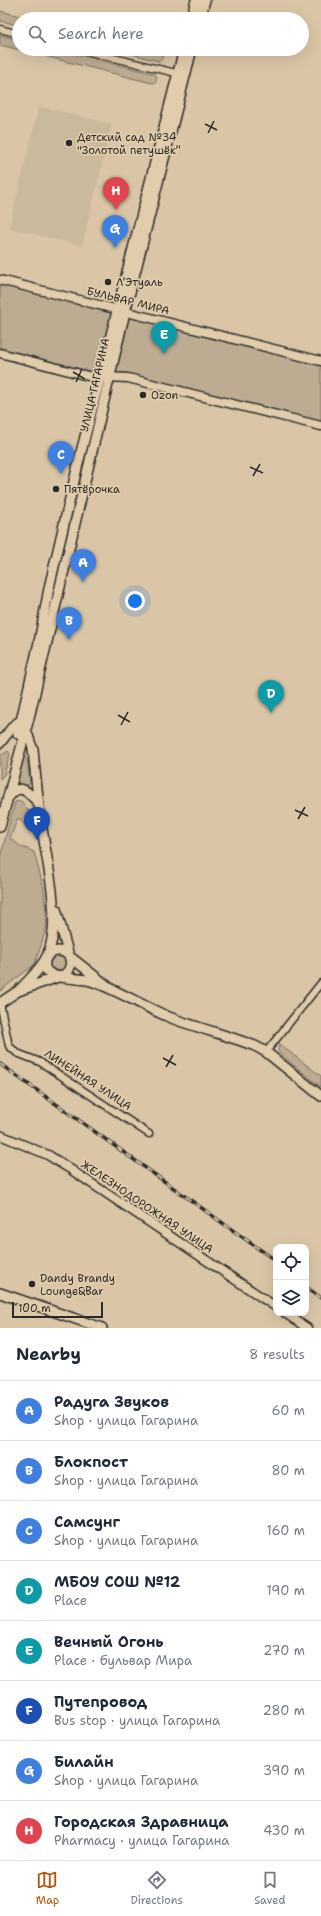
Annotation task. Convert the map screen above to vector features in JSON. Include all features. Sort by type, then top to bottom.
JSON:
[{"type":"main road","points":[[193,12],[196,0]]},
{"type":"main road","points":[[202,12],[205,0]]},
{"type":"main road","name":"УЛИЦА ГАГАРИНА","points":[[182,75],[183,56]]},
{"type":"main road","name":"УЛИЦА ГАГАРИНА","points":[[0,827],[2,799],[24,724],[49,588],[105,378],[182,75],[189,56]]},
{"type":"main road","points":[[0,743],[14,725],[24,724]]},
{"type":"main road","name":"УЛИЦА ГАГАРИНА","points":[[32,749],[38,804],[52,892],[69,956]]},
{"type":"main road","points":[[2,799],[17,789],[22,790],[34,798],[38,804]]},
{"type":"main road","name":"УЛИЦА ГАГАРИНА","points":[[47,956],[53,920],[52,892]]},
{"type":"main road","points":[[110,988],[64,952],[58,950],[52,952],[47,956],[44,962],[46,970],[51,975],[58,977],[78,978],[110,988],[169,1017],[240,1040],[266,1052],[321,1096]]},
{"type":"main road","name":"ЛИНЕЙНАЯ УЛИЦА","points":[[18,992],[47,956]]},
{"type":"main road","points":[[58,977],[64,975],[69,970],[71,963],[69,956]]},
{"type":"main road","name":"ЛИНЕЙНАЯ УЛИЦА","points":[[0,1003],[18,992],[58,977]]},
{"type":"main road","points":[[0,1294],[102,1328]]},
{"type":"street","points":[[0,29],[12,32]]},
{"type":"street","points":[[105,56],[182,75]]},
{"type":"street","name":"БУЛЬВАР МИРА","points":[[0,280],[321,362]]},
{"type":"street","points":[[0,353],[105,378],[128,378],[321,426]]},
{"type":"street","name":"УЛИЦА ГАГАРИНА","points":[[24,724],[32,749]]},
{"type":"street","points":[[266,1052],[321,983]]},
{"type":"street","name":"ЛИНЕЙНАЯ УЛИЦА","points":[[0,1003],[9,1046],[17,1053],[40,1062],[149,1134]]},
{"type":"street","name":"ЖЕЛЕЗНОДОРОЖНАЯ УЛИЦА","points":[[0,1135],[48,1155],[273,1305]]},
{"type":"street","points":[[289,1316],[307,1328]]},
{"type":"shaded area","points":[[0,11],[12,14],[12,24],[0,21]]},
{"type":"shaded area","points":[[0,35],[12,38],[12,48],[0,45]]},
{"type":"shaded area","points":[[44,56],[84,56],[155,74],[157,77],[156,82],[152,83]]},
{"type":"shaded area","points":[[139,56],[163,56],[162,59],[158,61]]},
{"type":"shaded area","points":[[39,106],[112,124],[82,246],[9,228]]},
{"type":"shaded area","points":[[0,280],[321,361],[321,426],[128,378],[105,378],[0,353]]},
{"type":"shaded area","points":[[8,751],[10,754],[4,775],[0,779],[0,756]]},
{"type":"shaded area","points":[[24,756],[27,759],[30,783],[26,787],[19,784],[16,778]]},
{"type":"shaded area","points":[[21,801],[30,813],[30,830],[18,818],[10,838],[20,846],[34,852],[44,889],[47,926],[35,964],[0,991],[0,858],[15,802]]},
{"type":"shaded area","points":[[58,956],[64,958],[66,964],[64,970],[58,972],[52,970],[50,964],[52,958]]},
{"type":"shaded area","points":[[279,1044],[321,1076],[321,1087],[280,1054],[278,1051]]},
{"type":"railway","points":[[0,1064],[273,1259]]},
{"type":"railway","points":[[309,1289],[321,1298]]},
{"type":"place","name":"Детский сад №34 \"Золотой петушёк\"","points":[[69,143]]},
{"type":"place","name":"Городская Здравница","points":[[116,210]]},
{"type":"place","name":"Билайн","points":[[115,248]]},
{"type":"place","name":"Л'Этуаль","points":[[108,282]]},
{"type":"place","name":"Вечный Огонь","points":[[164,354]]},
{"type":"place","name":"Ozon","points":[[143,395]]},
{"type":"place","name":"Самсунг","points":[[61,474]]},
{"type":"place","name":"Пятёрочка","points":[[56,489]]},
{"type":"place","name":"Радуга Звуков","points":[[83,582]]},
{"type":"place","name":"Блокпост","points":[[69,640]]},
{"type":"place","name":"МБОУ СОШ №12","points":[[271,713]]},
{"type":"place","name":"Путепровод","points":[[37,840]]},
{"type":"place","name":"Dandy Brandy Lounge&Bar","points":[[32,1284]]}]
